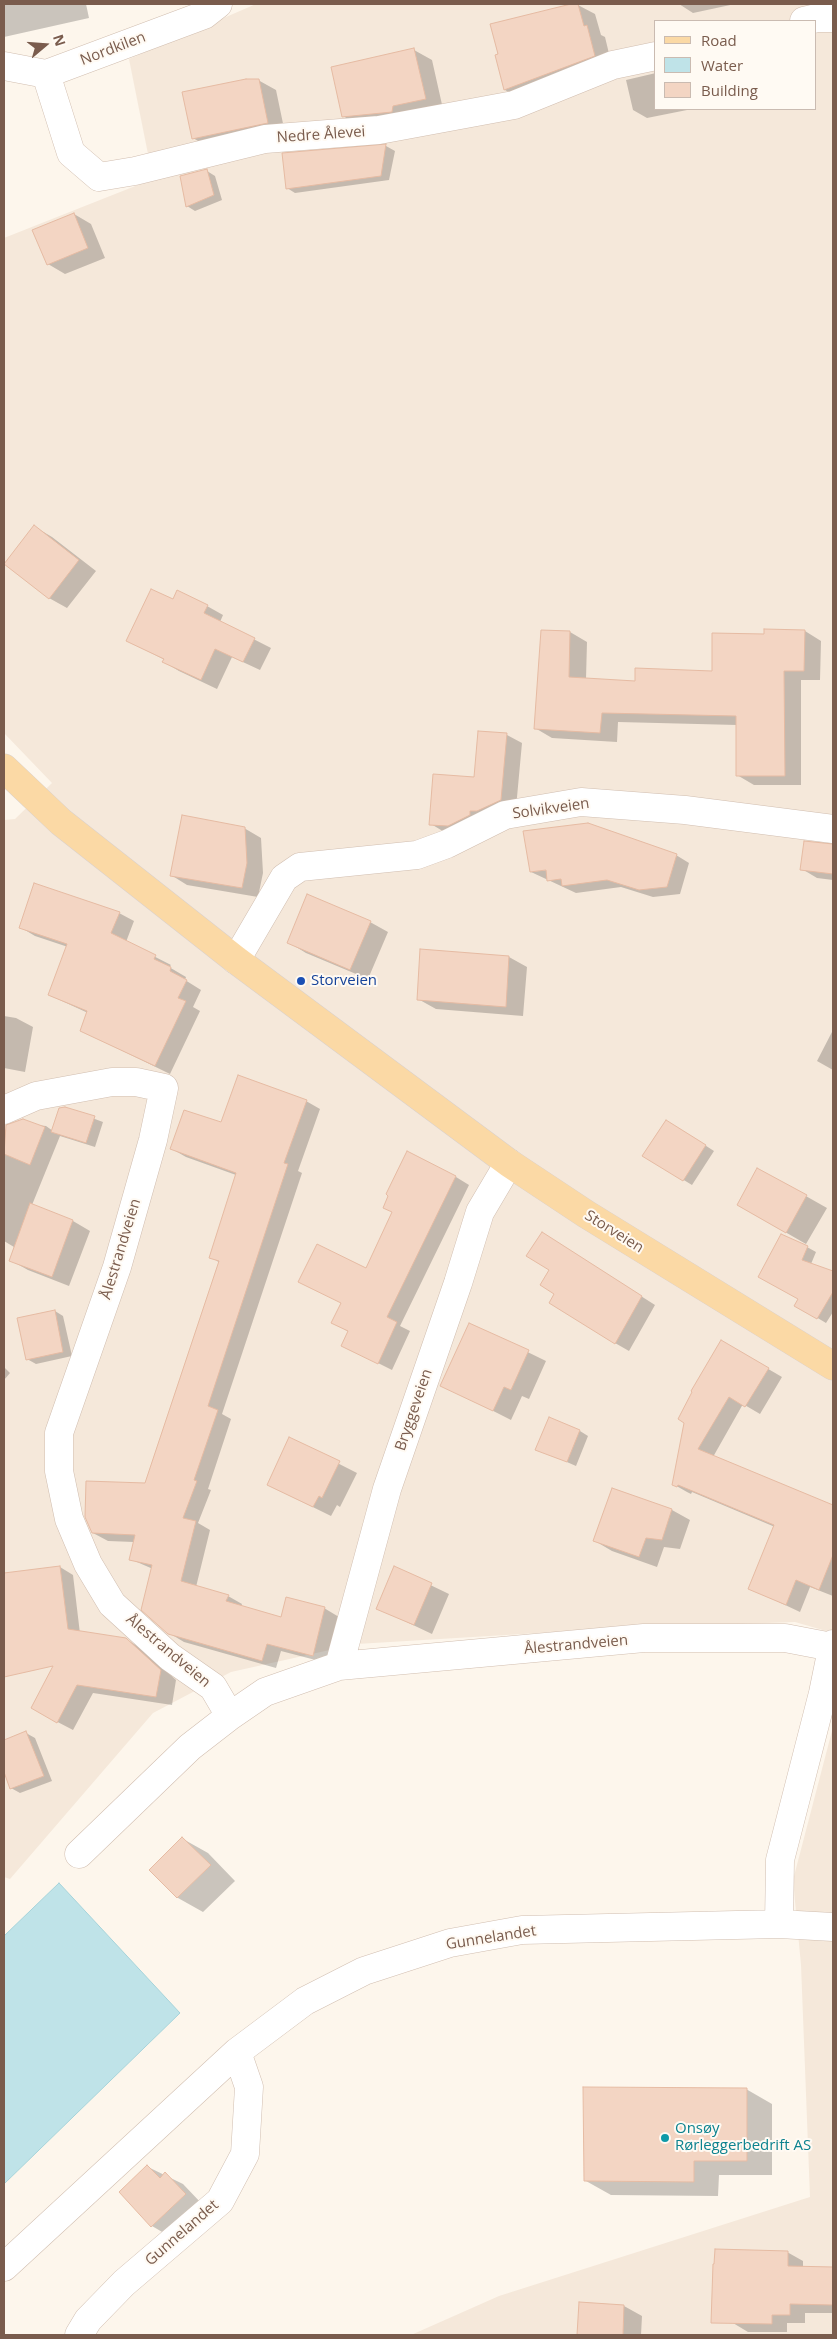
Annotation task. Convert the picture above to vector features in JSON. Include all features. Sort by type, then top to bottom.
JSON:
[{"type":"main road","name":"Storveien","points":[[4,768],[61,822],[236,960],[509,1163],[594,1219],[833,1366]]},
{"type":"street","name":"Nordkilen","points":[[46,74],[204,15],[218,4]]},
{"type":"street","points":[[808,20],[833,18]]},
{"type":"street","name":"Nedre Ålevei","points":[[46,74],[71,153],[99,177],[135,171],[266,139],[379,130],[514,105],[613,65],[654,56]]},
{"type":"street","points":[[4,66],[46,74]]},
{"type":"street","name":"Solvikveien","points":[[236,960],[284,878],[300,867],[417,855],[447,844],[505,815],[581,802],[685,810],[833,829]]},
{"type":"street","name":"Ålestrandveien","points":[[4,1110],[36,1096],[112,1082],[136,1082],[164,1088],[154,1140],[117,1267],[59,1433],[59,1471],[69,1519],[88,1564],[112,1604],[170,1657],[213,1687],[230,1716],[265,1692],[339,1666],[644,1638],[785,1638],[833,1646],[823,1693],[780,1860],[779,1924]]},
{"type":"street","name":"Bryggeveien","points":[[339,1666],[386,1489],[458,1283],[480,1212],[509,1163]]},
{"type":"street","points":[[78,1854],[190,1747],[230,1716]]},
{"type":"street","name":"Gunnelandet","points":[[4,2267],[238,2052],[305,2001],[364,1971],[450,1943],[522,1930],[779,1924],[833,1927]]},
{"type":"street","name":"Gunnelandet","points":[[79,2335],[88,2320],[124,2283],[220,2201],[245,2154],[249,2087],[238,2052]]},
{"type":"shaded area","points":[[256,4],[816,4],[817,11],[833,11],[833,1633],[795,1622],[622,1628],[357,1644],[231,1672],[153,1713],[10,1879],[4,1877],[4,820],[15,819],[52,783],[4,733],[4,238],[153,179],[129,59]]},
{"type":"shaded area","points":[[833,1727],[833,2335],[411,2335],[499,2296],[810,2197],[801,1965],[793,1880]]},
{"type":"water","points":[[59,1883],[180,2013],[4,2184],[4,1936]]},
{"type":"building","points":[[571,4],[578,4],[584,26],[587,25],[595,56],[504,90],[495,55],[498,54],[490,24]]},
{"type":"building","points":[[414,48],[426,99],[393,106],[392,112],[342,117],[331,67]]},
{"type":"building","points":[[246,79],[259,79],[268,123],[192,139],[182,92]]},
{"type":"building","points":[[386,144],[381,176],[286,189],[282,153]]},
{"type":"building","points":[[207,169],[214,195],[186,207],[180,176]]},
{"type":"building","points":[[74,213],[88,248],[47,265],[32,230]]},
{"type":"building","points":[[34,525],[79,560],[49,599],[4,564]]},
{"type":"building","points":[[151,589],[173,599],[177,590],[208,605],[204,613],[255,638],[243,662],[215,649],[201,680],[162,662],[164,659],[126,641]]},
{"type":"building","points":[[764,629],[805,630],[804,671],[784,671],[785,776],[736,776],[736,716],[602,713],[600,733],[534,729],[541,630],[570,631],[569,677],[635,681],[635,668],[712,671],[712,633],[764,634]]},
{"type":"building","points":[[478,731],[507,733],[501,800],[477,811],[470,811],[470,815],[448,826],[429,825],[433,774],[474,777]]},
{"type":"building","points":[[182,815],[245,827],[247,863],[242,888],[170,876]]},
{"type":"building","points":[[588,823],[677,854],[667,887],[639,890],[607,880],[562,886],[561,879],[547,881],[546,870],[530,872],[523,831]]},
{"type":"building","points":[[804,841],[833,844],[833,874],[800,870]]},
{"type":"building","points":[[34,883],[120,912],[111,933],[156,955],[154,959],[171,967],[170,971],[187,980],[178,998],[186,1001],[155,1066],[80,1031],[87,1011],[48,995],[67,944],[19,928]]},
{"type":"building","points":[[307,894],[371,921],[350,970],[287,943]]},
{"type":"building","points":[[420,949],[509,956],[506,1007],[417,1000]]},
{"type":"building","points":[[238,1075],[307,1100],[284,1163],[288,1164],[208,1406],[218,1410],[194,1480],[197,1481],[183,1518],[196,1521],[181,1581],[229,1595],[226,1601],[281,1617],[286,1597],[325,1607],[313,1656],[267,1644],[262,1661],[168,1634],[141,1610],[152,1565],[129,1560],[135,1535],[92,1533],[85,1517],[86,1481],[145,1483],[219,1261],[209,1258],[236,1173],[170,1149],[184,1110],[221,1122]]},
{"type":"building","points":[[65,1107],[95,1116],[86,1143],[51,1132],[59,1108]]},
{"type":"building","points":[[23,1119],[45,1127],[30,1165],[4,1154],[6,1125]]},
{"type":"building","points":[[666,1120],[706,1145],[683,1181],[642,1156]]},
{"type":"building","points":[[407,1151],[456,1176],[387,1317],[397,1322],[378,1364],[341,1346],[348,1331],[331,1323],[341,1303],[298,1282],[317,1244],[366,1268],[392,1212],[383,1208],[388,1196],[386,1194]]},
{"type":"building","points":[[757,1168],[807,1195],[786,1233],[737,1205]]},
{"type":"building","points":[[30,1203],[73,1220],[52,1277],[9,1261]]},
{"type":"building","points":[[542,1232],[642,1296],[615,1344],[549,1303],[554,1294],[540,1285],[549,1270],[526,1256]]},
{"type":"building","points":[[781,1234],[808,1246],[802,1260],[833,1271],[833,1292],[817,1319],[794,1306],[798,1299],[758,1277]]},
{"type":"building","points":[[55,1310],[63,1352],[26,1360],[17,1318]]},
{"type":"building","points":[[469,1323],[529,1350],[511,1390],[504,1387],[493,1411],[440,1386]]},
{"type":"building","points":[[721,1340],[769,1368],[745,1407],[729,1397],[698,1449],[833,1505],[833,1555],[819,1590],[796,1580],[786,1605],[748,1589],[774,1525],[678,1485],[677,1487],[672,1485],[684,1423],[678,1419],[691,1391]]},
{"type":"building","points":[[549,1417],[580,1430],[567,1462],[535,1450]]},
{"type":"building","points":[[289,1437],[340,1461],[322,1498],[319,1496],[313,1507],[267,1485]]},
{"type":"building","points":[[612,1488],[672,1509],[662,1540],[646,1538],[639,1557],[593,1541]]},
{"type":"building","points":[[60,1566],[68,1629],[126,1638],[161,1670],[156,1697],[77,1685],[57,1723],[31,1708],[53,1666],[4,1677],[4,1573]]},
{"type":"building","points":[[394,1566],[432,1583],[414,1625],[376,1609]]},
{"type":"building","points":[[26,1731],[44,1776],[10,1789],[4,1772],[4,1740]]},
{"type":"building","points":[[182,1837],[211,1865],[177,1898],[149,1870]]},
{"type":"building","name":"Onsøy Rørleggerbedrift AS","points":[[583,2087],[747,2088],[747,2161],[694,2161],[694,2182],[584,2181]]},
{"type":"building","points":[[147,2165],[160,2178],[165,2172],[186,2194],[151,2227],[119,2192]]},
{"type":"building","points":[[715,2249],[788,2251],[788,2266],[833,2267],[833,2305],[790,2304],[790,2315],[772,2315],[772,2324],[711,2323]]},
{"type":"building","points":[[579,2302],[624,2305],[623,2335],[577,2335]]},
{"type":"place","name":"Storveien","points":[[301,981]]},
{"type":"place","name":"Onsøy Rørleggerbedrift AS","points":[[665,2138]]}]
